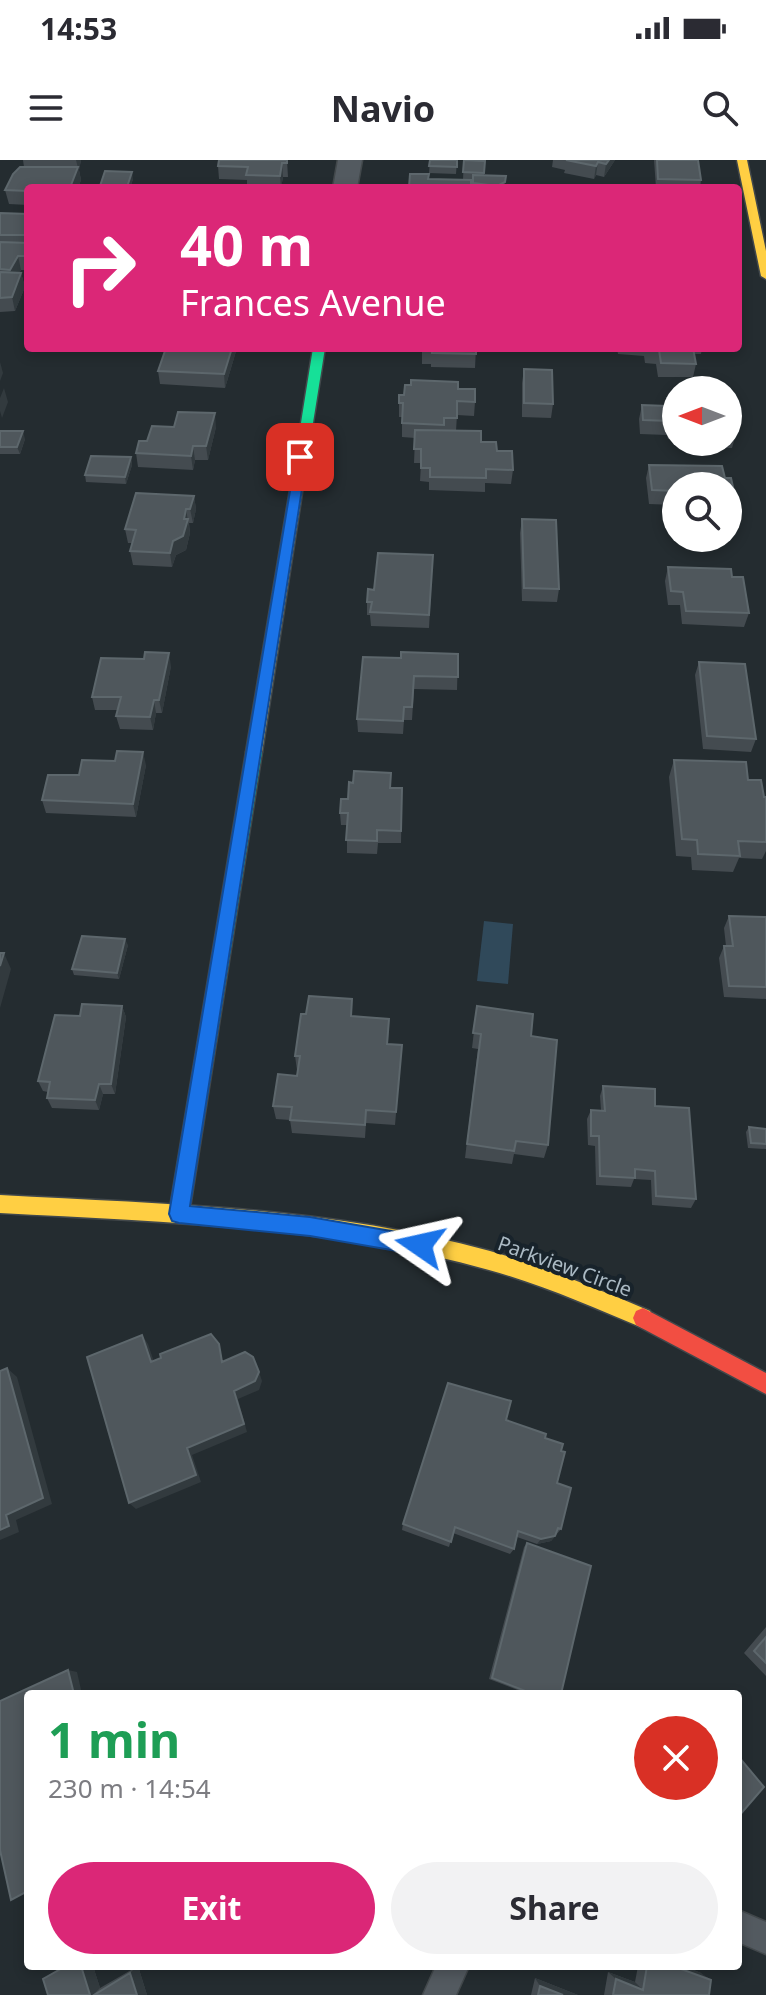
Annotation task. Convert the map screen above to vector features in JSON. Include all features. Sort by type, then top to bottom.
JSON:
[{"type":"street","points":[[346,184],[350,160]]},
{"type":"street","points":[[742,160],[766,276]]},
{"type":"street","points":[[179,1214],[318,352]]},
{"type":"street","name":"Parkview Circle","points":[[0,1204],[179,1214],[310,1226],[497,1262],[537,1275],[653,1324],[710,1351],[766,1384]]},
{"type":"lane","points":[[742,1928],[766,1938]]},
{"type":"lane","points":[[439,1995],[451,1970]]},
{"type":"water","points":[[484,921],[513,924],[508,984],[477,981]]},
{"type":"building","points":[[219,160],[287,160],[287,163],[282,163],[280,176],[246,175],[248,167],[218,166]]},
{"type":"building","points":[[430,160],[457,160],[457,167],[429,166]]},
{"type":"building","points":[[464,160],[485,161],[484,173],[463,172]]},
{"type":"building","points":[[566,160],[609,160],[606,164],[598,162],[596,166]]},
{"type":"building","points":[[657,160],[698,160],[701,180],[658,179]]},
{"type":"building","points":[[20,167],[78,167],[71,184],[24,184],[24,191],[5,190]]},
{"type":"building","points":[[105,171],[132,172],[128,184],[101,184]]},
{"type":"building","points":[[410,174],[429,174],[428,179],[471,180],[471,184],[409,184]]},
{"type":"building","points":[[473,175],[506,176],[501,184],[473,183]]},
{"type":"building","points":[[0,213],[24,214],[24,235],[0,235]]},
{"type":"building","points":[[0,242],[24,243],[24,256],[18,256],[10,270],[0,269]]},
{"type":"building","points":[[0,272],[21,273],[12,297],[0,298]]},
{"type":"building","points":[[165,352],[231,352],[224,374],[158,371]]},
{"type":"building","points":[[476,352],[476,354],[432,353]]},
{"type":"building","points":[[659,352],[694,352],[696,364],[661,363]]},
{"type":"building","points":[[524,369],[552,370],[553,404],[524,403]]},
{"type":"building","points":[[411,380],[458,382],[458,389],[475,389],[475,402],[457,401],[457,418],[444,418],[444,425],[402,423],[403,403],[399,403],[399,395],[404,395],[405,385],[411,385]]},
{"type":"building","points":[[642,405],[662,406],[662,421],[643,420]]},
{"type":"building","points":[[178,412],[215,413],[206,446],[193,446],[191,456],[136,453],[139,441],[147,441],[152,426],[174,427]]},
{"type":"building","points":[[415,430],[481,431],[481,442],[496,442],[497,451],[512,451],[513,470],[486,469],[486,478],[430,477],[430,468],[421,468],[421,449],[414,449]]},
{"type":"building","points":[[0,431],[23,431],[17,447],[0,447]]},
{"type":"building","points":[[91,456],[131,457],[125,477],[85,475]]},
{"type":"building","points":[[649,465],[722,466],[724,472],[662,472],[662,490],[652,490]]},
{"type":"building","points":[[136,493],[194,496],[190,509],[186,509],[184,519],[188,519],[183,536],[173,541],[170,553],[130,551],[136,530],[125,529]]},
{"type":"building","points":[[522,519],[556,520],[559,589],[524,588]]},
{"type":"building","points":[[378,553],[433,555],[429,615],[370,612],[372,602],[367,602],[368,589],[374,590]]},
{"type":"building","points":[[668,567],[731,569],[732,577],[743,577],[749,613],[686,611],[683,592],[671,591]]},
{"type":"building","points":[[145,652],[169,653],[159,700],[154,700],[150,717],[116,716],[121,697],[92,697],[101,658],[144,659]]},
{"type":"building","points":[[401,652],[458,654],[458,677],[414,676],[412,707],[404,707],[403,721],[357,719],[363,657],[401,658]]},
{"type":"building","points":[[699,662],[745,664],[756,739],[707,736]]},
{"type":"building","points":[[117,751],[143,752],[133,804],[42,800],[48,775],[79,775],[82,760],[115,761]]},
{"type":"building","points":[[674,760],[746,762],[748,780],[761,780],[766,797],[766,842],[738,841],[740,856],[698,854],[697,840],[682,839]]},
{"type":"building","points":[[354,771],[391,773],[390,788],[402,788],[401,831],[377,830],[377,841],[346,840],[348,813],[340,813],[341,799],[348,799],[349,782],[353,783]]},
{"type":"building","points":[[729,916],[766,917],[766,987],[729,986],[724,946],[733,946]]},
{"type":"building","points":[[82,936],[125,939],[117,973],[72,969]]},
{"type":"building","points":[[309,996],[352,999],[351,1016],[389,1019],[387,1044],[402,1045],[396,1112],[366,1110],[365,1125],[290,1120],[292,1107],[273,1106],[278,1074],[297,1076],[300,1056],[295,1056],[301,1014],[306,1014]]},
{"type":"building","points":[[82,1004],[122,1006],[111,1084],[99,1084],[95,1100],[47,1098],[50,1082],[38,1081],[55,1015],[80,1016]]},
{"type":"building","points":[[477,1006],[533,1014],[531,1036],[557,1040],[548,1145],[516,1141],[514,1151],[467,1144],[481,1034],[473,1033]]},
{"type":"building","points":[[603,1086],[655,1089],[655,1106],[689,1108],[696,1199],[656,1196],[655,1171],[635,1169],[635,1178],[600,1176],[599,1136],[591,1136],[591,1110],[605,1111]]},
{"type":"building","points":[[749,1127],[766,1129],[766,1144],[751,1143]]},
{"type":"building","points":[[211,1334],[219,1344],[222,1362],[245,1352],[253,1357],[259,1372],[255,1381],[234,1391],[244,1424],[187,1448],[196,1475],[129,1503],[87,1357],[142,1335],[151,1362],[161,1358],[160,1354]]},
{"type":"building","points":[[7,1368],[43,1498],[6,1515],[9,1526],[0,1530],[0,1371]]},
{"type":"building","points":[[448,1383],[511,1401],[506,1420],[546,1434],[545,1438],[563,1444],[561,1451],[565,1452],[557,1483],[571,1488],[561,1529],[558,1528],[555,1536],[541,1539],[518,1531],[514,1549],[455,1527],[451,1542],[403,1524]]},
{"type":"building","points":[[527,1543],[591,1566],[562,1690],[523,1690],[492,1678]]},
{"type":"building","points":[[766,1637],[766,1663],[754,1651]]},
{"type":"building","points":[[68,1670],[73,1690],[24,1690]]},
{"type":"building","points":[[24,1690],[24,1893],[11,1900],[0,1850],[0,1701]]},
{"type":"building","points":[[742,1761],[764,1787],[742,1812]]},
{"type":"building","points":[[59,1970],[82,1970],[90,1995],[48,1995],[43,1979]]},
{"type":"building","points":[[646,1970],[684,1970],[711,1980],[709,1995],[613,1995],[616,1979],[643,1990]]},
{"type":"building","points":[[130,1973],[137,1995],[94,1995]]},
{"type":"building","points":[[540,1986],[563,1995],[538,1995]]},
{"type":"traffic: fast","points":[[302,454],[318,352]]},
{"type":"traffic: fast","points":[[179,1214],[254,752]]},
{"type":"traffic: slow","points":[[742,160],[766,276]]},
{"type":"traffic: slow","points":[[254,752],[302,454]]},
{"type":"traffic: slow","points":[[0,1204],[246,1220],[409,1242],[489,1261],[567,1285],[643,1318]]},
{"type":"traffic: jam","points":[[643,1318],[766,1384]]},
{"type":"route","points":[[300,457],[179,1214],[310,1226],[420,1245]]}]
